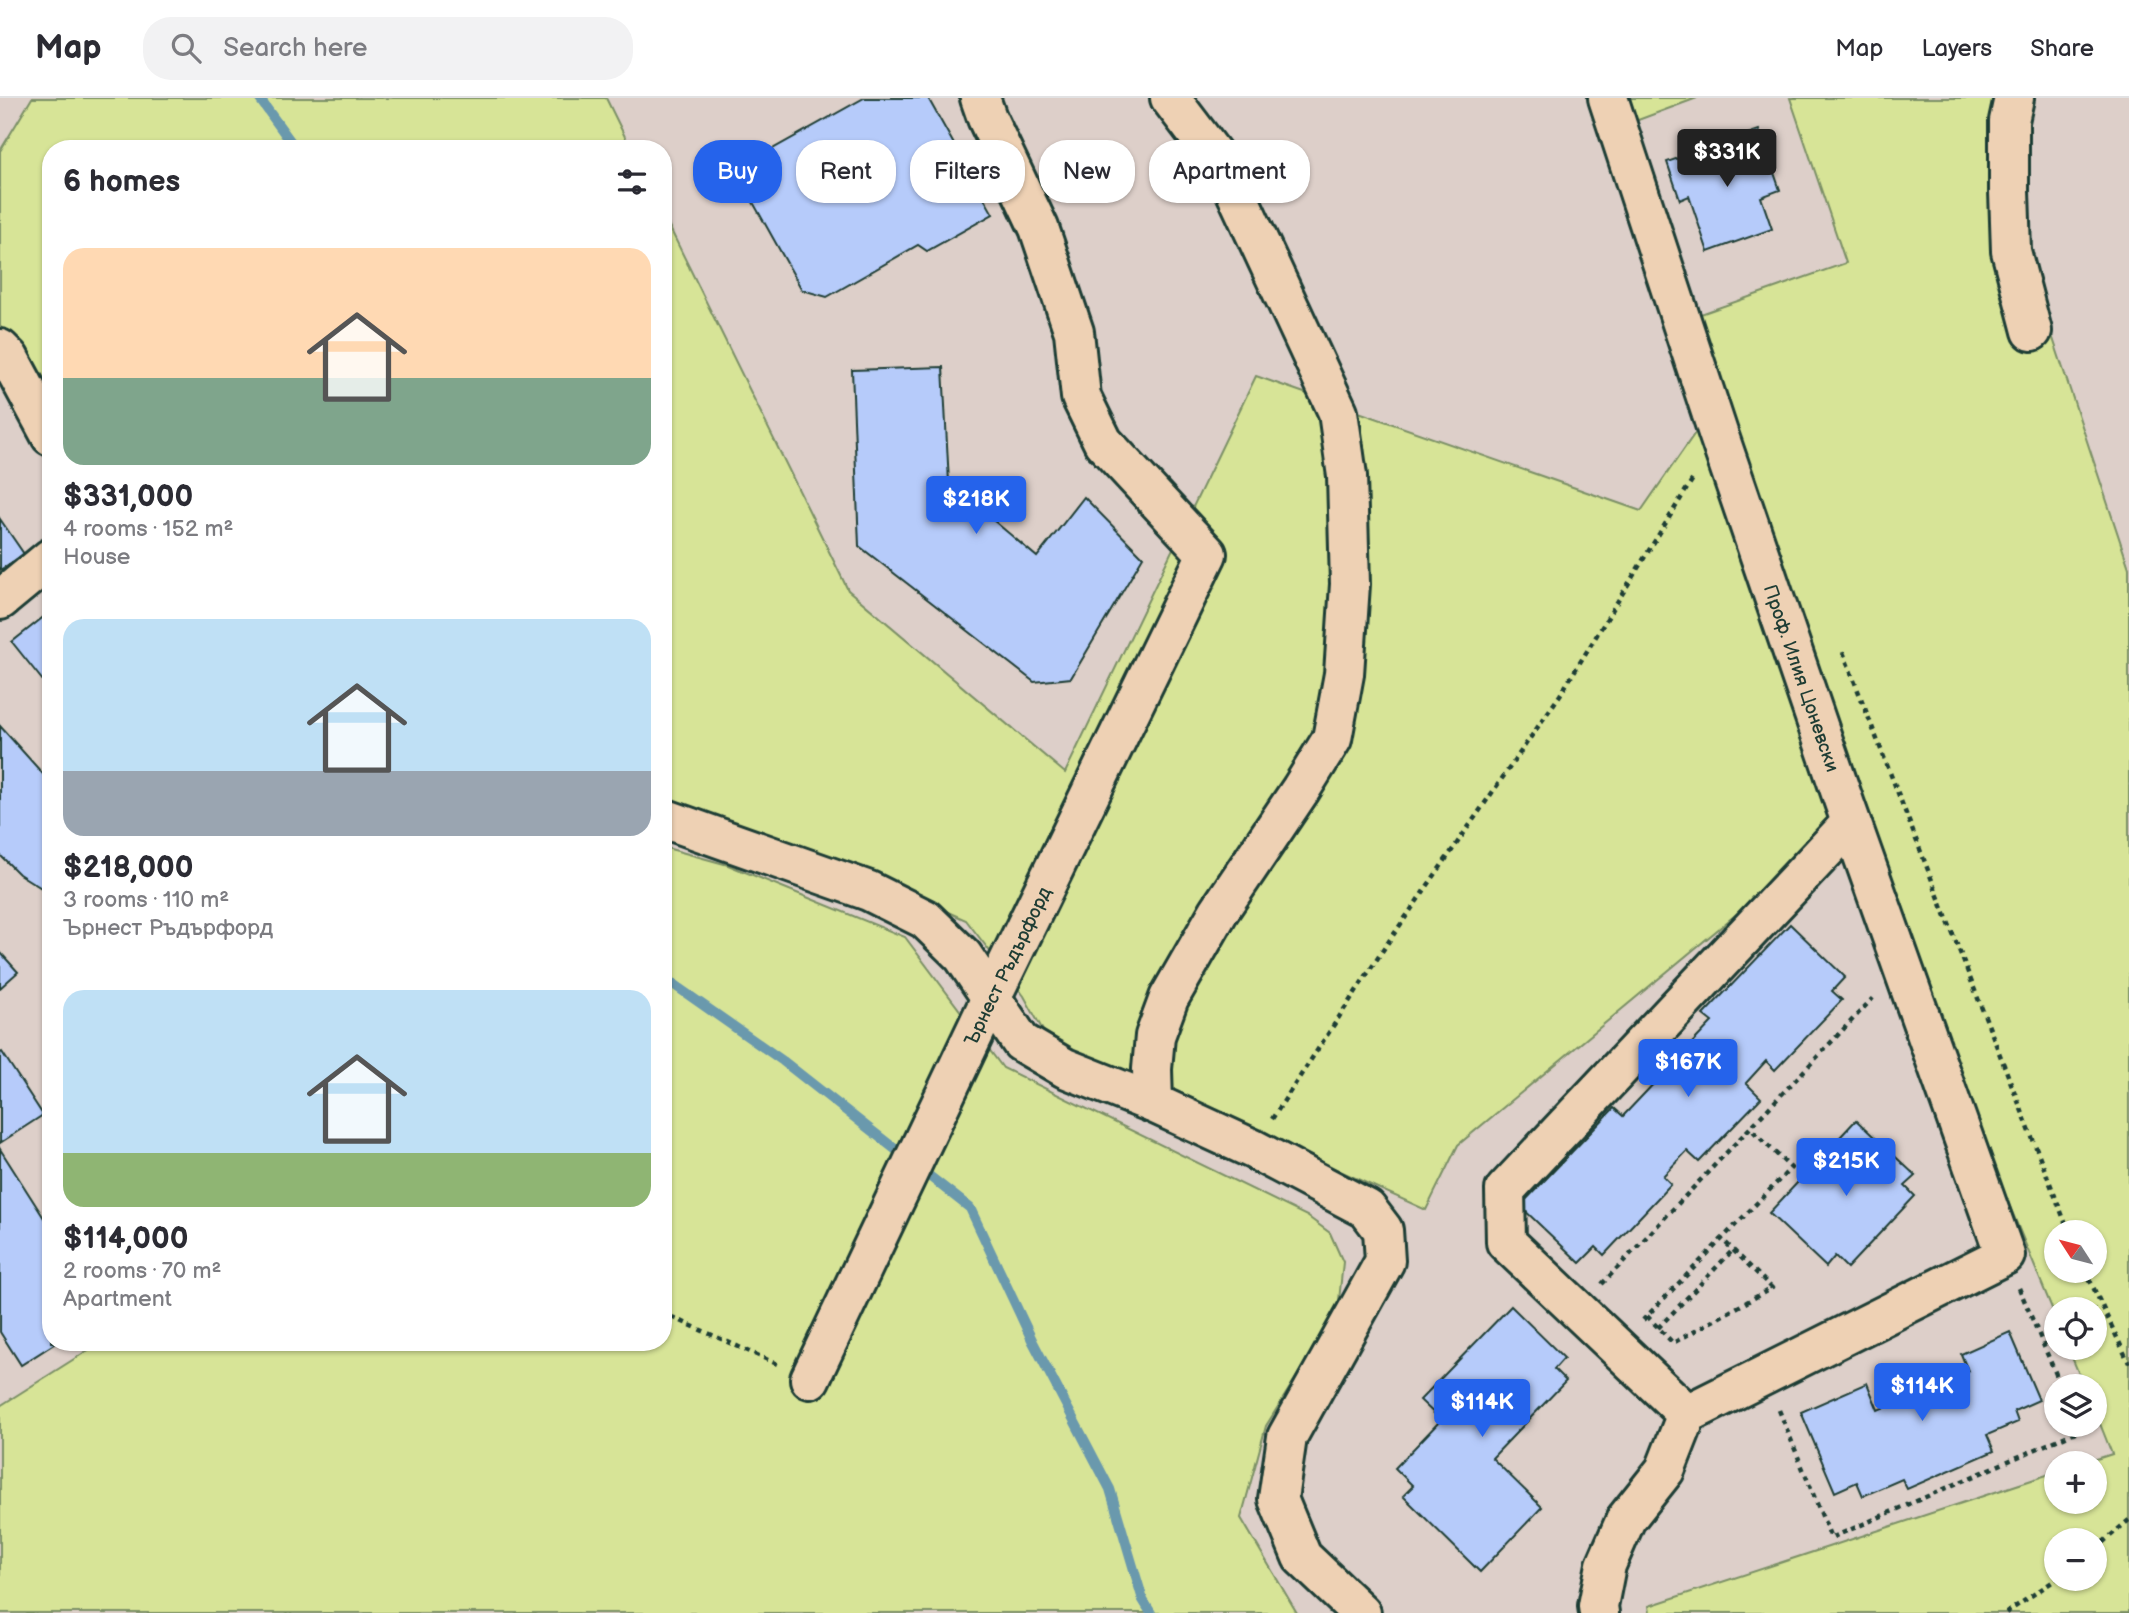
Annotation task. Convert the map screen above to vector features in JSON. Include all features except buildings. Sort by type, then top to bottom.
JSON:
[{"type":"street","name":"Ърнест Ръдърфорд","points":[[810,1379],[1207,554],[1103,442],[1081,397],[1074,332],[1039,228],[980,98]]},
{"type":"street","points":[[1153,1102],[1155,1036],[1169,998],[1219,911],[1332,739],[1344,674],[1350,584],[1347,476],[1338,412],[1227,173],[1170,98]]},
{"type":"street","name":"Проф. Илия Цоневски","points":[[1608,98],[1718,433],[1851,823],[2005,1255]]},
{"type":"street","points":[[2014,98],[2009,121],[2011,251],[2032,331]]},
{"type":"street","points":[[0,349],[9,358],[42,419]]},
{"type":"street","points":[[0,600],[42,565]]},
{"type":"street","points":[[672,821],[869,891],[925,919],[964,956],[1021,1042],[1065,1068],[1153,1102],[1253,1149],[1367,1209],[1383,1230],[1385,1261],[1287,1437],[1278,1499],[1302,1558],[1361,1613]]},
{"type":"street","points":[[1687,1414],[1506,1242],[1505,1190],[1851,823]]},
{"type":"street","points":[[1599,1613],[1606,1565],[1626,1518],[1665,1469],[1687,1414],[2005,1255]]},
{"type":"path","points":[[1253,1149],[1387,944],[1560,695],[1687,490],[1718,433]]},
{"type":"path","points":[[1843,652],[2064,1220]]},
{"type":"path","points":[[1578,1310],[1903,967]]},
{"type":"path","points":[[1616,1347],[1791,1168],[1750,1128]]},
{"type":"path","points":[[1647,1316],[1673,1343],[1772,1288],[1721,1239]]},
{"type":"path","points":[[1658,1328],[1733,1250]]},
{"type":"path","points":[[2005,1255],[2057,1374]]},
{"type":"path","points":[[2091,1283],[2129,1363]]},
{"type":"path","points":[[672,1317],[810,1379]]},
{"type":"path","points":[[1777,1404],[1831,1538],[2064,1437]]},
{"type":"path","points":[[2107,1539],[2129,1520]]},
{"type":"path","points":[[2006,1613],[2044,1587]]},
{"type":"green space","points":[[32,98],[606,98],[627,140],[42,140],[42,379],[0,326],[0,151]]},
{"type":"green space","points":[[1592,98],[1697,98],[1606,132]]},
{"type":"green space","points":[[1790,98],[1997,98],[2038,293],[2129,568],[2129,1613],[1650,1613],[1649,1606],[2044,1476],[2044,1514],[2107,1514],[2107,1456],[2112,1454],[2105,1437],[2107,1374],[2079,1374],[2073,1360],[2107,1360],[2107,1297],[2047,1297],[1850,820],[1458,1145],[1426,1210],[1047,1038],[1024,996],[966,920],[845,866],[672,806],[672,232],[848,590],[1065,773],[1256,376],[1641,511],[1706,417],[1672,324],[1846,263]]},
{"type":"green space","points":[[672,849],[728,865],[905,937],[1003,1068],[1307,1216],[1330,1233],[1343,1262],[1338,1310],[1266,1426],[1241,1518],[1297,1613],[0,1613],[0,1406],[87,1351],[672,1351]]},
{"type":"waterway","points":[[259,98],[289,140]]},
{"type":"waterway","points":[[672,983],[783,1061],[970,1208],[1033,1342],[1110,1489],[1143,1600],[1151,1613]]}]
